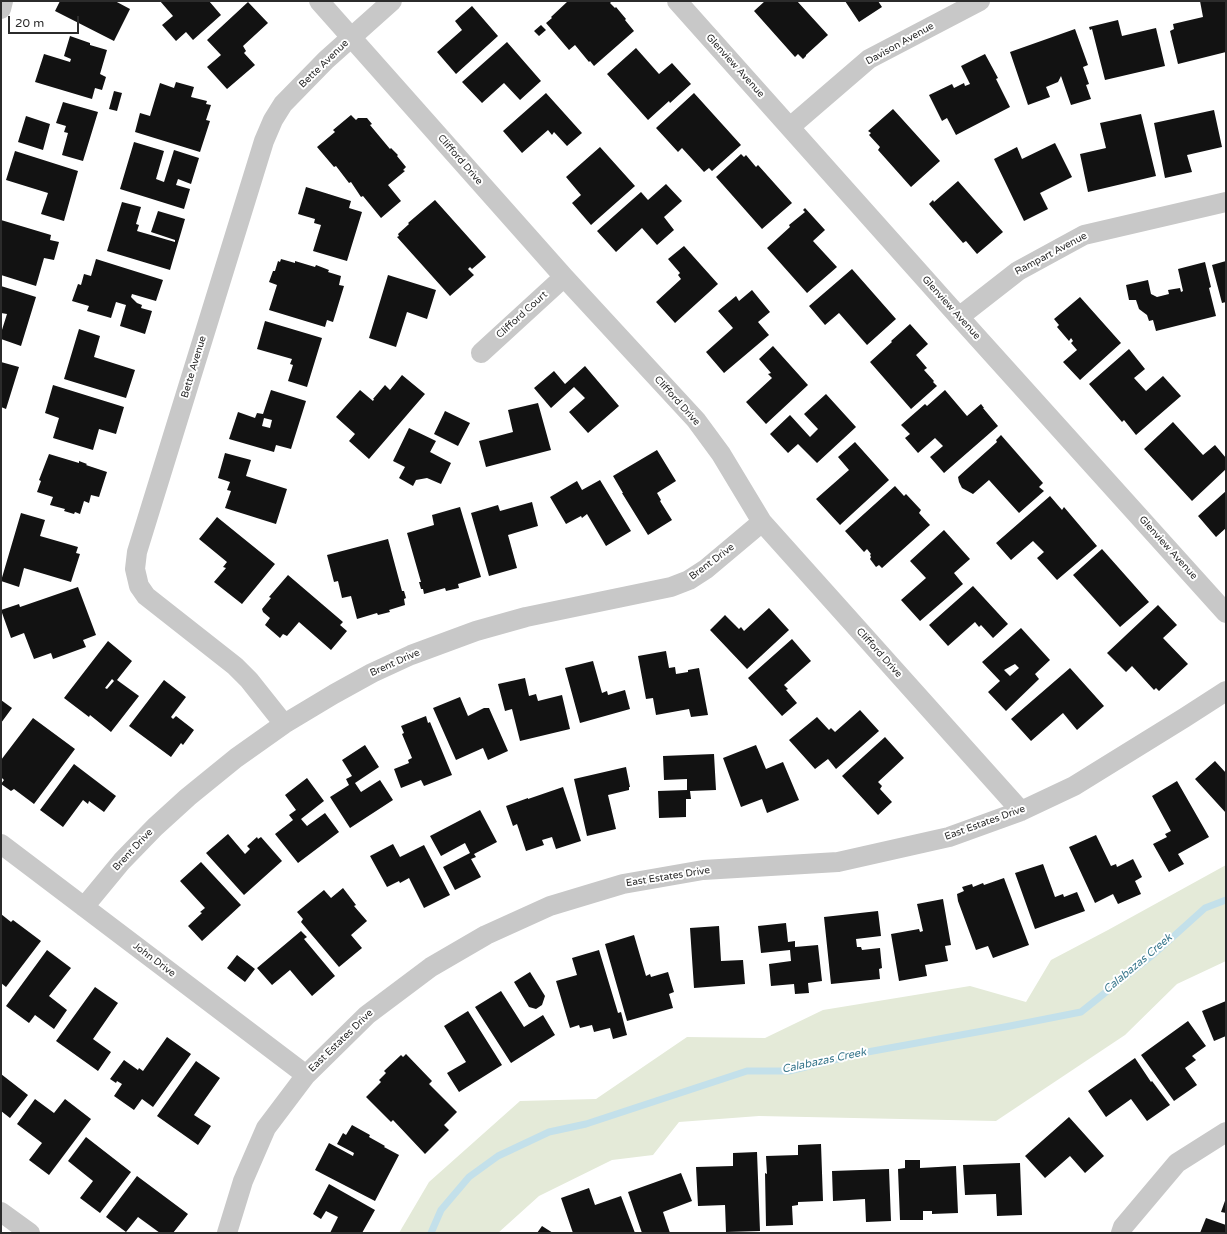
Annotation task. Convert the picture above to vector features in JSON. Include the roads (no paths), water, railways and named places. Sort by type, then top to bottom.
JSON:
[{"type":"street","points":[[1,9],[4,1]]},
{"type":"street","name":"Clifford Drive","points":[[319,1],[564,277],[696,420],[721,454],[762,522],[1021,811]]},
{"type":"street","name":"Bette Avenue","points":[[284,724],[249,680],[235,666],[146,596],[139,586],[136,569],[136,552],[264,140],[273,120],[283,104],[326,60],[392,1]]},
{"type":"street","name":"Glenview Avenue","points":[[677,1],[1226,613]]},
{"type":"street","name":"Davison Avenue","points":[[790,127],[868,59],[980,1]]},
{"type":"street","name":"Rampart Avenue","points":[[959,317],[1018,271],[1084,235],[1226,202]]},
{"type":"street","name":"Clifford Court","points":[[481,353],[564,277]]},
{"type":"street","name":"Brent Drive","points":[[84,907],[155,827],[188,797],[236,758],[284,724],[372,673],[411,655],[476,631],[526,617],[671,587],[690,580],[706,569],[762,522]]},
{"type":"street","name":"East Estates Drive","points":[[227,1233],[243,1181],[266,1128],[306,1075],[367,1015],[431,967],[486,935],[550,906],[623,884],[703,870],[838,862],[949,837],[1021,811],[1074,786],[1226,691]]},
{"type":"street","name":"John Drive","points":[[1,844],[306,1075]]},
{"type":"street","points":[[1121,1233],[1123,1227],[1178,1163],[1226,1132]]},
{"type":"street","points":[[1,1212],[30,1233]]},
{"type":"waterway","name":"Calabazas Creek","points":[[431,1233],[441,1210],[469,1177],[498,1156],[549,1132],[586,1124],[747,1071],[789,1071],[862,1053],[1081,1012],[1155,953],[1205,908],[1226,900]]}]
